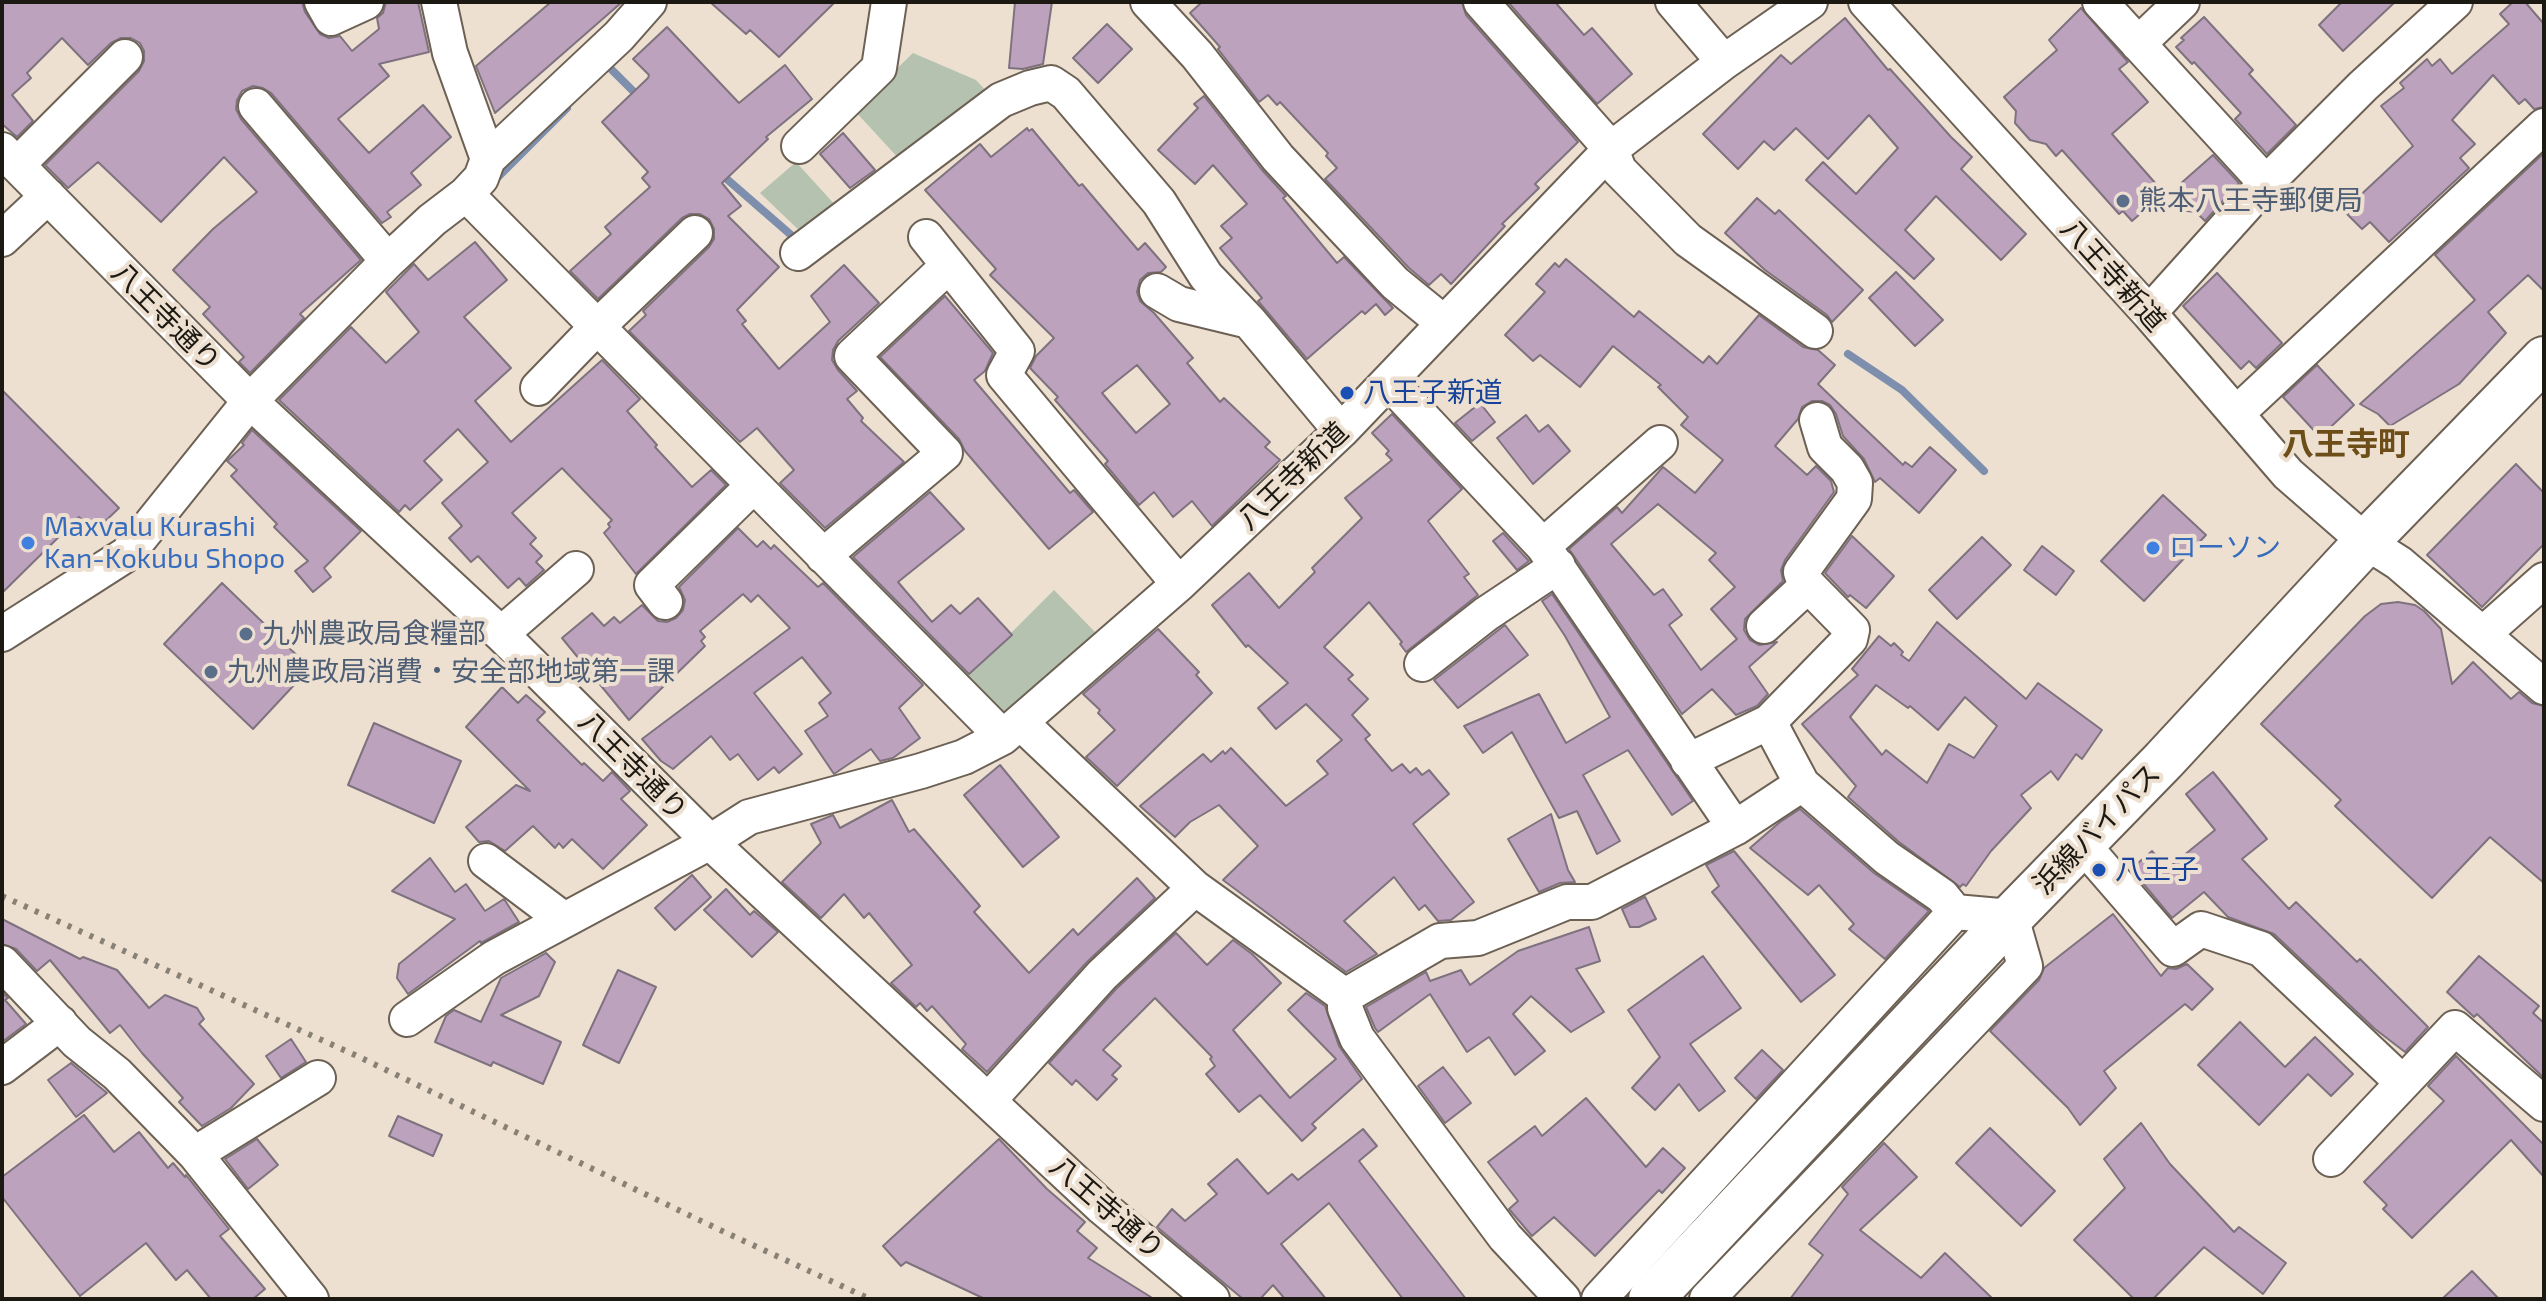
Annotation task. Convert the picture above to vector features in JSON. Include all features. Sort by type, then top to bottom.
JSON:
[{"type":"highway","name":"浜線バイパス","points":[[1651,1299],[2011,917],[2164,760],[2366,542],[2544,359]]},
{"type":"street","points":[[322,2],[331,18],[366,2]]},
{"type":"street","points":[[439,2],[450,53],[488,159]]},
{"type":"street","points":[[2,634],[127,554],[250,401],[388,261],[432,220],[466,194],[481,178],[488,159],[619,36],[649,2]]},
{"type":"street","points":[[799,146],[879,68],[889,2]]},
{"type":"street","points":[[1148,2],[1197,55],[1278,158],[1395,283],[1444,323]]},
{"type":"street","points":[[1481,2],[1611,149],[1619,170],[1688,240],[1815,331]]},
{"type":"street","points":[[1673,2],[1724,62]]},
{"type":"street","name":"八王寺新道","points":[[407,1019],[494,958],[710,842],[749,817],[964,757],[1012,730],[1179,584],[1341,431],[1611,149],[1724,62],[1810,2]]},
{"type":"street","name":"八王寺新道","points":[[1866,2],[2149,313],[2288,474],[2366,542],[2399,563],[2544,687]]},
{"type":"street","points":[[2100,2],[2266,183]]},
{"type":"street","points":[[2138,44],[2182,2]]},
{"type":"street","points":[[2149,313],[2266,183],[2363,86],[2455,2]]},
{"type":"street","points":[[10,158],[125,57]]},
{"type":"street","points":[[798,253],[1001,100],[1051,83],[1066,93],[1149,190],[1206,276],[1249,321],[1341,431]]},
{"type":"street","points":[[256,106],[388,261]]},
{"type":"street","points":[[2236,414],[2544,126]]},
{"type":"street","name":"八王寺通り","points":[[10,158],[250,401],[501,634],[710,842],[1103,1208],[1212,1299]]},
{"type":"street","points":[[466,194],[823,556],[1012,730],[1195,888],[1345,996]]},
{"type":"street","points":[[2,239],[48,196]]},
{"type":"street","points":[[538,388],[695,233]]},
{"type":"street","points":[[926,237],[1017,351],[1004,375],[1179,584]]},
{"type":"street","points":[[823,556],[945,453],[852,356],[948,266]]},
{"type":"street","points":[[1157,291],[1179,304],[1249,321]]},
{"type":"street","points":[[1389,382],[1551,556],[1735,828]]},
{"type":"street","points":[[1688,761],[1769,722],[1852,634],[1852,630],[1806,583],[1801,572],[1854,499],[1855,483],[1847,469],[1825,447],[1817,420]]},
{"type":"street","points":[[1422,664],[1486,614],[1551,556],[1660,443]]},
{"type":"street","points":[[665,602],[652,585],[753,486]]},
{"type":"street","points":[[501,634],[576,569]]},
{"type":"street","points":[[2483,634],[2544,580]]},
{"type":"street","points":[[1764,626],[1806,587],[1806,583]]},
{"type":"street","points":[[1707,1299],[2025,966],[2011,917],[1955,912],[1942,896],[1887,858],[1802,784],[1769,722]]},
{"type":"street","points":[[1345,996],[1440,941],[1478,938],[1567,902],[1592,902],[1735,828],[1802,784]]},
{"type":"street","points":[[2082,844],[2173,949],[2201,929],[2261,949],[2403,1083]]},
{"type":"street","points":[[486,861],[563,919]]},
{"type":"street","points":[[988,1101],[1102,975],[1195,888]]},
{"type":"street","points":[[1599,1299],[1955,912]]},
{"type":"street","points":[[2,963],[77,1042],[117,1074],[195,1154],[311,1299]]},
{"type":"street","points":[[1345,996],[1345,1008],[1357,1038],[1505,1237],[1563,1299]]},
{"type":"street","points":[[2,1067],[60,1023]]},
{"type":"street","points":[[2331,1159],[2455,1028],[2544,1104]]},
{"type":"street","points":[[195,1154],[318,1078]]},
{"type":"green space","points":[[913,53],[976,80],[988,93],[902,162],[854,110]]},
{"type":"green space","points":[[796,162],[837,207],[804,235],[760,193]]},
{"type":"green space","points":[[1054,590],[1097,634],[998,718],[917,637],[933,622],[979,665]]},
{"type":"building","points":[[2,2],[302,2],[320,34],[329,38],[340,36],[352,51],[379,29],[377,18],[383,13],[386,2],[418,2],[429,52],[379,64],[389,76],[338,119],[369,153],[423,105],[451,137],[411,173],[421,185],[387,212],[391,217],[382,223],[271,93],[253,86],[242,91],[236,109],[241,119],[361,260],[300,314],[304,318],[250,373],[239,362],[244,357],[203,314],[210,307],[173,270],[213,229],[257,192],[224,157],[161,222],[98,162],[68,188],[45,165],[139,71],[144,61],[144,51],[140,43],[131,38],[121,38],[111,43],[88,65],[62,38],[27,73],[31,78],[12,95],[33,121],[17,137],[2,124]]},
{"type":"building","points":[[551,2],[622,2],[495,113],[476,66]]},
{"type":"building","points":[[710,2],[835,2],[779,57],[750,30],[746,34]]},
{"type":"building","points":[[1015,2],[1052,2],[1043,64],[1023,69],[1009,68]]},
{"type":"building","points":[[1202,2],[1462,2],[1466,15],[1578,142],[1535,184],[1539,188],[1502,224],[1505,226],[1451,284],[1441,274],[1429,285],[1325,179],[1337,168],[1326,156],[1328,153],[1280,102],[1277,105],[1268,95],[1259,102],[1218,49],[1220,47],[1190,13]]},
{"type":"building","points":[[1508,2],[1555,2],[1584,35],[1592,28],[1632,74],[1597,104]]},
{"type":"building","points":[[2342,2],[2395,2],[2343,51],[2319,25]]},
{"type":"building","points":[[2513,2],[2525,2],[2544,24],[2544,107],[2534,109],[2525,99],[2519,104],[2493,75],[2452,120],[2475,144],[2460,158],[2469,168],[2389,242],[2370,222],[2362,229],[2347,214],[2355,206],[2352,203],[2413,146],[2381,106],[2404,88],[2400,83],[2427,59],[2432,66],[2440,59],[2452,74],[2509,24],[2500,14]]},
{"type":"building","points":[[2081,8],[2128,62],[2119,69],[2148,102],[2112,134],[2164,193],[2132,221],[2123,211],[2119,214],[2062,150],[2056,156],[2046,144],[2030,140],[2015,123],[2016,111],[2004,97],[2057,50],[2049,40]]},
{"type":"building","points":[[2204,17],[2253,70],[2249,74],[2296,125],[2267,154],[2235,119],[2241,113],[2176,47],[2184,40],[2181,38]]},
{"type":"building","points":[[1845,18],[1888,70],[1972,157],[1961,169],[2026,234],[2001,260],[1936,196],[1905,230],[1934,259],[1914,279],[1806,180],[1823,162],[1856,194],[1898,148],[1869,115],[1828,159],[1796,128],[1774,150],[1764,141],[1738,169],[1703,134],[1781,55],[1791,64]]},
{"type":"building","points":[[1107,24],[1132,49],[1098,83],[1073,58]]},
{"type":"building","points":[[667,27],[739,103],[785,65],[812,99],[766,137],[768,139],[722,183],[741,206],[728,216],[779,267],[737,310],[746,321],[742,324],[779,369],[830,322],[811,296],[844,265],[879,303],[838,341],[832,360],[857,391],[847,399],[863,418],[861,421],[904,462],[825,528],[780,483],[794,470],[757,428],[740,442],[629,331],[646,315],[643,311],[709,247],[714,239],[714,229],[709,219],[700,214],[682,218],[598,299],[570,271],[611,234],[605,227],[650,187],[642,178],[648,172],[602,122],[648,78],[649,75],[633,59]]},
{"type":"building","points":[[1204,96],[1337,263],[1344,257],[1393,308],[1385,315],[1376,304],[1365,314],[1362,311],[1307,359],[1258,301],[1262,298],[1220,248],[1232,238],[1221,226],[1247,204],[1213,165],[1195,184],[1158,150],[1198,108],[1194,104]]},
{"type":"building","points":[[1027,128],[1029,131],[1032,129],[1138,250],[1145,243],[1166,267],[1161,272],[1148,273],[1140,280],[1137,292],[1140,301],[1193,358],[1187,363],[1220,402],[1224,398],[1270,442],[1265,447],[1280,460],[1212,526],[1192,501],[1173,517],[1154,492],[1139,505],[1105,464],[1108,461],[1055,400],[1058,397],[1030,368],[1036,356],[1054,338],[990,275],[996,269],[925,190],[980,144],[991,157]],"holes":[[[1137,365],[1170,404],[1136,433],[1102,393]]]},
{"type":"building","points":[[843,133],[875,170],[850,188],[820,154]]},
{"type":"building","points":[[2544,153],[2544,291],[2528,275],[2488,312],[2506,333],[2459,384],[2390,426],[2378,414],[2360,404],[2475,300],[2435,255]]},
{"type":"building","points":[[2213,155],[2239,183],[2205,221],[2196,212],[2187,211],[2179,185]]},
{"type":"building","points":[[1757,198],[1775,214],[1779,210],[1863,290],[1832,322],[1827,315],[1765,270],[1725,233]]},
{"type":"building","points":[[475,242],[507,280],[464,317],[511,368],[475,401],[511,442],[602,360],[640,399],[627,411],[692,487],[711,470],[726,485],[636,574],[604,533],[612,520],[562,468],[512,513],[536,538],[530,544],[542,556],[536,562],[544,570],[526,586],[519,578],[508,588],[478,556],[471,562],[449,538],[462,526],[442,503],[488,462],[458,429],[424,461],[442,480],[410,510],[405,505],[399,512],[279,400],[351,327],[386,363],[419,332],[386,292],[414,264],[428,280]]},
{"type":"building","points":[[1566,259],[1634,317],[1639,311],[1703,363],[1709,356],[1717,364],[1759,315],[1803,347],[1818,350],[1835,365],[1818,384],[1903,465],[1905,462],[1912,467],[1930,447],[1956,470],[1919,513],[1880,478],[1875,482],[1864,459],[1843,436],[1830,405],[1812,401],[1802,407],[1798,419],[1775,446],[1807,475],[1816,466],[1831,481],[1834,492],[1785,560],[1781,570],[1783,581],[1745,619],[1744,630],[1750,640],[1759,645],[1777,642],[1749,667],[1768,694],[1757,706],[1736,715],[1712,689],[1682,714],[1569,549],[1617,507],[1622,513],[1663,467],[1695,493],[1723,460],[1681,425],[1688,417],[1658,387],[1661,385],[1613,346],[1580,387],[1540,355],[1533,361],[1505,335],[1545,292],[1536,284],[1555,263],[1559,267]],"holes":[[[1658,504],[1716,553],[1709,560],[1735,587],[1711,609],[1737,639],[1701,670],[1669,625],[1682,615],[1663,589],[1654,595],[1611,544]]]},
{"type":"building","points":[[1896,272],[1943,320],[1915,346],[1869,298]]},
{"type":"building","points":[[2217,273],[2282,343],[2256,368],[2249,361],[2241,369],[2183,306]]},
{"type":"building","points":[[945,296],[993,353],[985,371],[974,380],[1070,493],[1074,490],[1093,512],[1049,549],[965,451],[959,439],[880,357]]},
{"type":"building","points":[[2317,365],[2354,405],[2320,437],[2283,397]]},
{"type":"building","name":"Maxvalu Kurashi Kan-Kokubu Shopo","points":[[2,390],[119,508],[94,532],[79,517],[2,593]]},
{"type":"building","points":[[1480,403],[1495,422],[1472,441],[1455,423]]},
{"type":"building","points":[[1392,414],[1462,489],[1428,521],[1469,574],[1464,577],[1478,595],[1406,652],[1400,644],[1402,642],[1369,602],[1324,647],[1353,675],[1348,679],[1368,699],[1352,715],[1370,735],[1365,739],[1392,771],[1402,764],[1410,773],[1416,768],[1422,775],[1429,770],[1449,794],[1413,824],[1474,902],[1451,920],[1438,921],[1425,905],[1419,910],[1394,877],[1344,921],[1377,954],[1346,972],[1223,880],[1258,846],[1219,805],[1190,822],[1175,837],[1140,806],[1203,754],[1211,762],[1231,748],[1286,806],[1328,774],[1317,761],[1342,740],[1306,704],[1276,729],[1258,708],[1288,683],[1248,645],[1246,647],[1212,605],[1249,573],[1279,608],[1315,572],[1312,568],[1362,518],[1345,498],[1392,460],[1386,454],[1389,451],[1372,433]]},
{"type":"building","points":[[1526,415],[1539,432],[1548,425],[1570,451],[1533,484],[1497,438]]},
{"type":"building","points":[[252,430],[361,531],[324,568],[331,577],[313,592],[295,571],[308,561],[231,476],[237,470],[227,461],[244,445],[242,443]]},
{"type":"building","points":[[2516,464],[2544,493],[2544,544],[2482,607],[2427,555]]},
{"type":"building","points":[[930,492],[964,529],[898,582],[932,622],[951,605],[960,614],[978,598],[1012,635],[969,674],[853,557]]},
{"type":"building","name":"ローソン","points":[[2163,495],[2206,535],[2144,601],[2101,561]]},
{"type":"building","points":[[738,528],[757,547],[763,541],[771,549],[774,545],[818,587],[823,583],[923,685],[899,708],[920,738],[893,758],[880,761],[871,749],[834,774],[805,731],[828,716],[819,703],[831,693],[802,657],[754,693],[802,754],[779,773],[774,767],[758,780],[738,754],[730,760],[711,736],[673,769],[661,761],[642,739],[790,628],[758,595],[751,602],[743,594],[700,631],[705,637],[701,641],[705,646],[629,720],[562,638],[592,613],[604,626],[614,617],[620,623],[642,605],[658,621],[667,622],[676,618],[683,610],[685,600],[679,587]]},
{"type":"building","points":[[1503,533],[1529,561],[1517,570],[1493,541]]},
{"type":"building","points":[[1852,536],[1894,576],[1866,608],[1850,595],[1848,597],[1825,573]]},
{"type":"building","points":[[1982,537],[2011,565],[1957,619],[1929,590]]},
{"type":"building","points":[[2042,546],[2074,571],[2056,595],[2024,570]]},
{"type":"building","points":[[222,583],[310,668],[253,729],[164,644]]},
{"type":"building","points":[[1552,594],[1693,801],[1672,815],[1628,750],[1583,775],[1620,841],[1597,854],[1577,811],[1559,818],[1512,732],[1483,753],[1464,726],[1539,694],[1566,743],[1610,717],[1542,601]]},
{"type":"building","points":[[2398,602],[2415,605],[2441,629],[2452,684],[2473,662],[2511,699],[2519,692],[2532,703],[2544,706],[2544,883],[2490,837],[2432,898],[2335,806],[2341,800],[2261,724],[2365,616],[2381,604]]},
{"type":"building","points":[[1937,622],[2026,699],[2038,683],[2102,730],[2082,759],[2076,754],[2058,780],[2051,771],[2021,795],[2031,808],[1991,851],[1966,886],[1963,884],[1960,887],[1899,842],[1848,797],[1856,786],[1802,724],[1858,675],[1852,669],[1879,636],[1891,646],[1894,643],[1909,661]],"holes":[[[1876,685],[1908,708],[1910,706],[1938,730],[1965,697],[1997,726],[1974,758],[1949,744],[1927,783],[1886,750],[1882,755],[1850,717]]]},
{"type":"building","points":[[1505,625],[1528,655],[1458,708],[1434,680]]},
{"type":"building","points":[[1158,629],[1199,672],[1196,675],[1212,693],[1117,786],[1086,757],[1115,730],[1083,694]]},
{"type":"building","points":[[502,687],[518,703],[526,695],[545,712],[537,720],[582,765],[584,763],[603,781],[612,772],[630,791],[621,799],[647,825],[603,869],[572,839],[563,848],[559,843],[555,848],[533,826],[505,851],[489,841],[479,842],[466,827],[516,785],[530,791],[466,727]]},
{"type":"building","points":[[374,723],[461,761],[434,823],[348,785]]},
{"type":"building","points":[[1000,765],[1059,837],[1023,867],[964,795]]},
{"type":"building","points":[[2213,772],[2267,839],[2242,859],[2289,909],[2296,902],[2357,962],[2360,959],[2428,1027],[2405,1052],[2375,1029],[2274,934],[2228,917],[2204,892],[2172,918],[2131,869],[2152,851],[2167,869],[2215,830],[2186,794]]},
{"type":"building","points":[[892,800],[909,832],[914,829],[980,906],[974,912],[1029,973],[1073,929],[1078,935],[1137,878],[1155,898],[1087,962],[987,1072],[962,1049],[966,1044],[932,1006],[927,1011],[920,1003],[916,1007],[891,983],[912,965],[869,913],[864,918],[844,894],[821,918],[782,882],[821,843],[811,824],[833,815],[840,828]]},
{"type":"building","points":[[1800,809],[1874,873],[1929,911],[1885,959],[1849,929],[1854,924],[1819,885],[1808,895],[1750,848]]},
{"type":"building","points":[[1551,814],[1568,870],[1575,882],[1560,883],[1539,892],[1508,839]]},
{"type":"building","points":[[1734,851],[1835,975],[1801,1002],[1712,892],[1719,886],[1706,865]]},
{"type":"building","points":[[430,858],[455,892],[466,884],[485,911],[504,899],[519,922],[480,941],[408,994],[397,978],[399,964],[455,919],[392,891]]},
{"type":"building","points":[[692,875],[711,897],[675,930],[655,908]]},
{"type":"building","points":[[726,889],[750,915],[754,911],[778,932],[752,957],[704,910]]},
{"type":"building","points":[[1645,897],[1656,919],[1639,927],[1630,927],[1622,909]]},
{"type":"building","points":[[2113,914],[2161,976],[2168,968],[2176,969],[2187,964],[2213,989],[2192,1010],[2185,1004],[2104,1071],[2116,1088],[2080,1125],[2068,1108],[1990,1031],[2039,980],[2044,968]]},
{"type":"building","points":[[2,919],[80,959],[83,957],[117,970],[149,1008],[165,995],[197,1008],[204,1019],[199,1024],[254,1084],[231,1108],[202,1126],[179,1102],[183,1098],[120,1025],[110,1033],[50,960],[37,971],[16,949],[2,944]]},
{"type":"building","points":[[1589,927],[1600,961],[1576,969],[1604,1012],[1571,1032],[1531,996],[1513,1014],[1545,1051],[1515,1075],[1489,1037],[1467,1052],[1430,994],[1378,1032],[1366,1007],[1426,972],[1430,981],[1461,970],[1470,985],[1518,951]]},
{"type":"building","points":[[1176,933],[1207,965],[1233,940],[1281,983],[1233,1030],[1290,1098],[1336,1059],[1288,1010],[1306,993],[1325,1006],[1339,1046],[1362,1079],[1312,1124],[1316,1128],[1302,1141],[1260,1095],[1239,1112],[1206,1074],[1215,1066],[1210,1059],[1212,1057],[1155,998],[1103,1050],[1121,1066],[1112,1075],[1117,1079],[1097,1100],[1076,1080],[1072,1085],[1049,1063],[1116,989]]},
{"type":"building","points":[[546,953],[555,962],[539,996],[501,1015],[561,1042],[543,1084],[435,1042],[446,1016],[454,1010],[481,1022],[501,978]]},
{"type":"building","points":[[1703,956],[1741,1008],[1690,1044],[1725,1091],[1699,1111],[1679,1084],[1655,1110],[1632,1088],[1660,1057],[1628,1010]]},
{"type":"building","points":[[2479,956],[2539,1006],[2533,1013],[2544,1023],[2544,1078],[2477,1014],[2474,1017],[2447,992]]},
{"type":"building","points":[[618,970],[656,987],[619,1063],[583,1045]]},
{"type":"building","points":[[2,992],[26,1024],[2,1042]]},
{"type":"building","points":[[2240,1022],[2285,1067],[2315,1037],[2353,1074],[2331,1096],[2308,1074],[2259,1125],[2198,1065]]},
{"type":"building","points":[[291,1039],[306,1062],[281,1078],[266,1056]]},
{"type":"building","points":[[1762,1050],[1783,1070],[1756,1099],[1735,1078]]},
{"type":"building","points":[[2456,1056],[2544,1145],[2544,1177],[2511,1140],[2412,1238],[2383,1209],[2387,1205],[2364,1182],[2444,1101],[2428,1086]]},
{"type":"building","points":[[71,1063],[107,1093],[76,1117],[48,1080]]},
{"type":"building","points":[[1443,1067],[1471,1103],[1445,1123],[1418,1086]]},
{"type":"building","points":[[1586,1098],[1646,1167],[1663,1148],[1685,1168],[1662,1193],[1659,1190],[1595,1256],[1554,1217],[1532,1236],[1509,1209],[1518,1201],[1488,1162],[1535,1126],[1542,1136]]},
{"type":"building","points":[[84,1115],[114,1152],[139,1132],[168,1168],[173,1163],[186,1175],[229,1229],[220,1236],[265,1289],[253,1299],[211,1299],[187,1270],[176,1280],[146,1243],[80,1296],[2,1197],[2,1177]]},
{"type":"building","points":[[398,1116],[442,1135],[433,1156],[389,1136]]},
{"type":"building","points":[[2141,1123],[2170,1164],[2234,1232],[2239,1227],[2286,1263],[2263,1294],[2204,1247],[2153,1299],[2134,1299],[2074,1240],[2125,1188],[2104,1159]]},
{"type":"building","points":[[1990,1128],[2055,1191],[2021,1226],[1956,1163]]},
{"type":"building","points":[[1363,1129],[1377,1146],[1359,1161],[1466,1299],[1403,1299],[1329,1203],[1281,1244],[1326,1299],[1285,1299],[1273,1285],[1260,1299],[1243,1299],[1157,1227],[1172,1209],[1185,1221],[1217,1194],[1208,1184],[1237,1159],[1268,1194],[1292,1174],[1298,1180]]},
{"type":"building","points":[[257,1139],[278,1165],[248,1189],[225,1159]]},
{"type":"building","points":[[999,1139],[1047,1189],[1085,1222],[1077,1231],[1097,1248],[1088,1258],[1154,1299],[985,1299],[906,1262],[901,1266],[883,1246]]},
{"type":"building","points":[[1884,1143],[1917,1177],[1860,1230],[1921,1278],[1945,1253],[1993,1299],[1790,1299],[1823,1255],[1809,1244],[1848,1194],[1842,1187]]},
{"type":"building","points":[[2472,1271],[2499,1299],[2442,1299]]},
{"type":"waterway","points":[[608,66],[641,99]]},
{"type":"waterway","points":[[492,183],[567,108]]},
{"type":"waterway","points":[[721,174],[798,241]]},
{"type":"waterway","points":[[1848,354],[1902,390],[1984,471]]},
{"type":"railway","points":[[2,896],[355,1055],[870,1299]]},
{"type":"place","name":"熊本八王寺郵便局","points":[[2123,201]]},
{"type":"place","name":"八王子新道","points":[[1347,393]]},
{"type":"place","name":"Maxvalu Kurashi Kan-Kokubu Shopo","points":[[28,543]]},
{"type":"place","name":"ローソン","points":[[2153,548]]},
{"type":"place","name":"九州農政局食糧部","points":[[246,634]]},
{"type":"place","name":"九州農政局消費・安全部地域第一課","points":[[211,672]]},
{"type":"place","name":"八王子","points":[[2099,870]]},
{"type":"district","name":"八王寺町","points":[[2346,444]]}]
